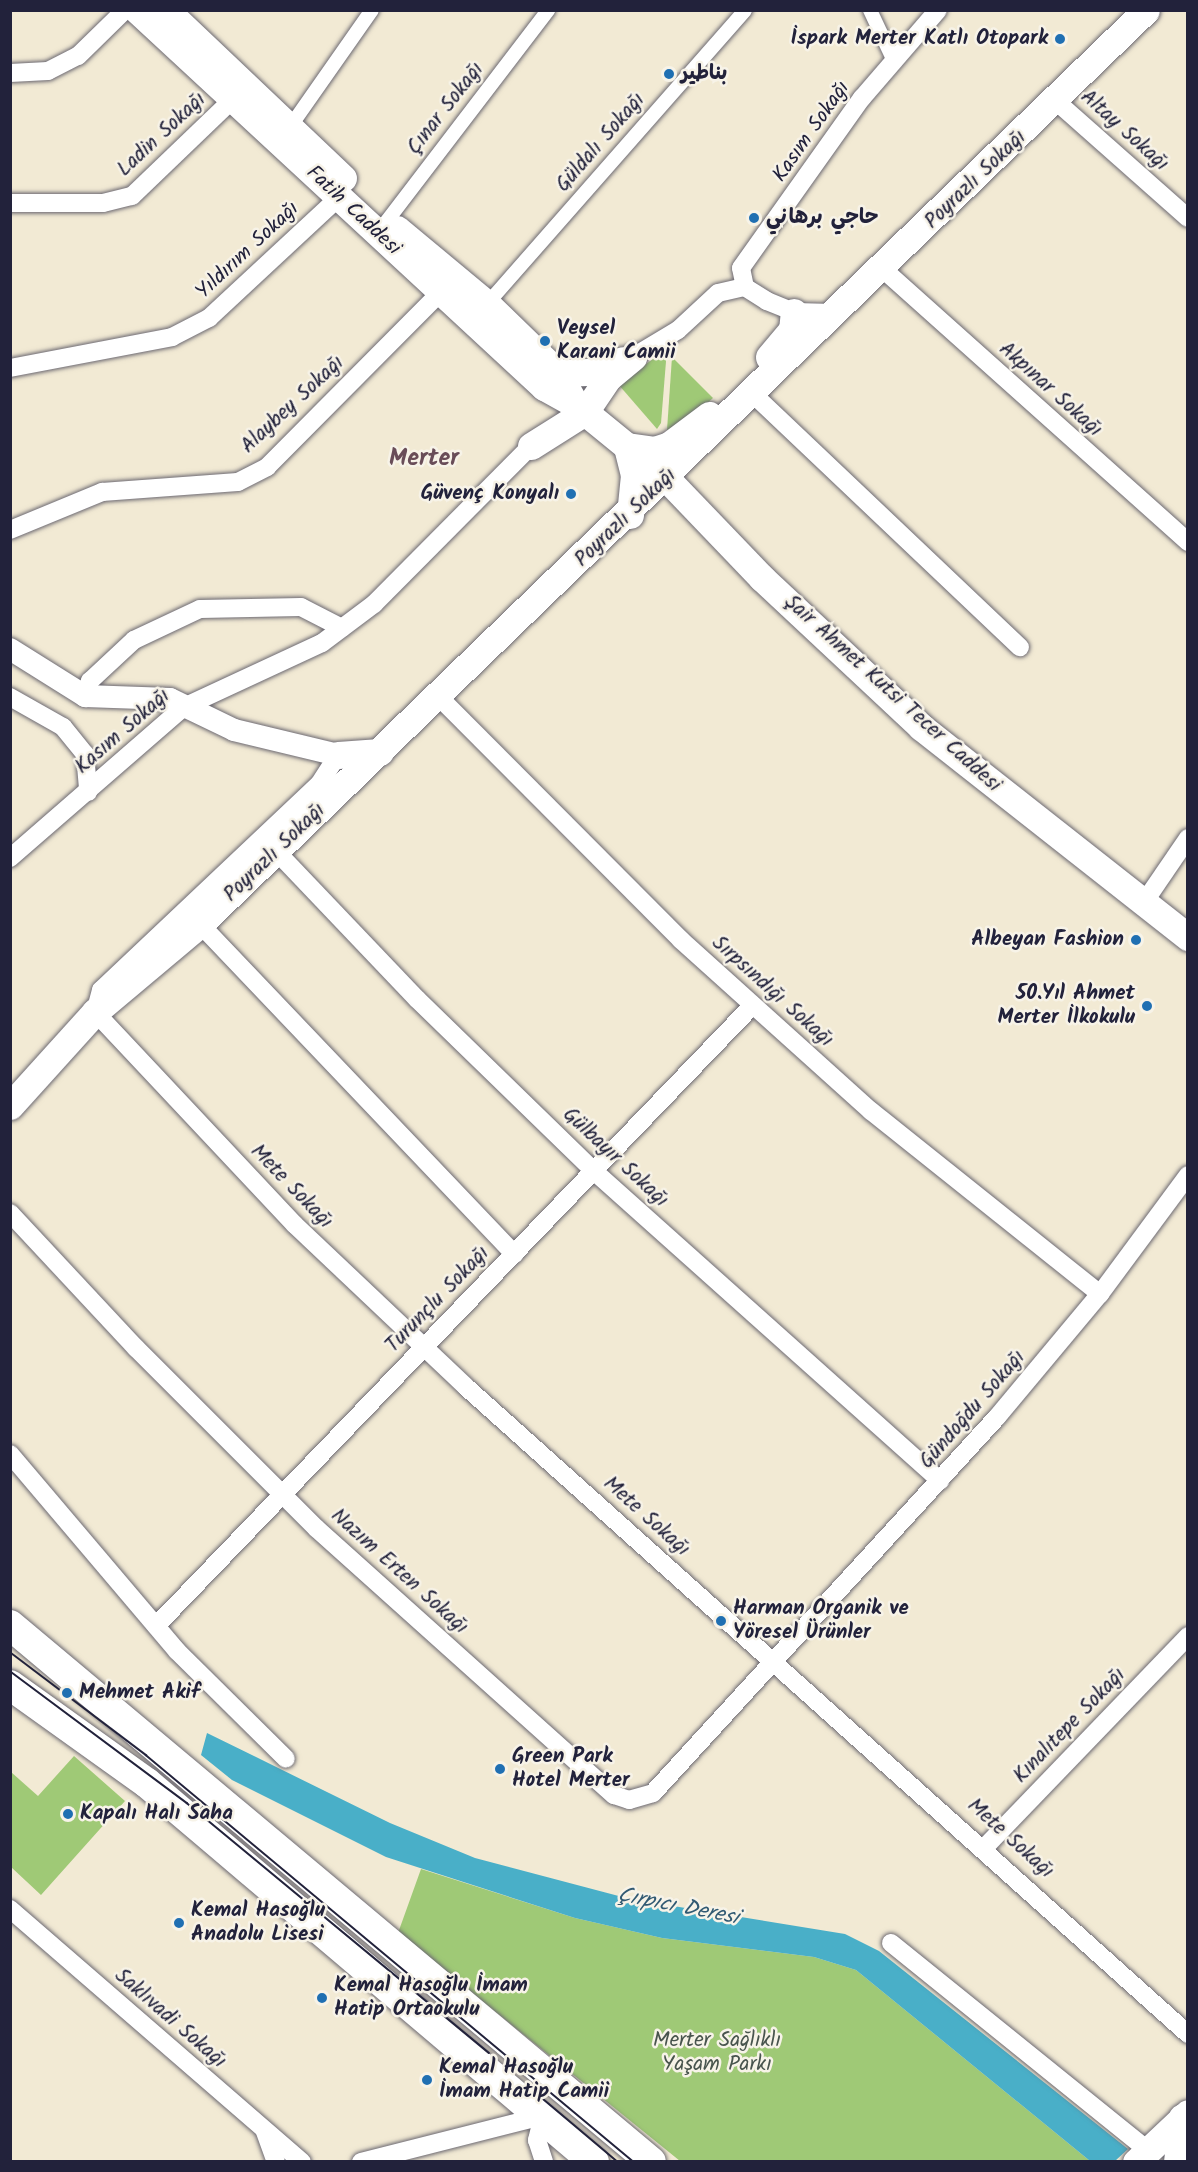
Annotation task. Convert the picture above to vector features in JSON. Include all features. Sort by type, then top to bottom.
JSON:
[{"type":"main road","name":"Poyrazlı Sokağı","points":[[16,1096],[95,1012],[200,924],[630,515],[834,313],[884,270],[1057,102],[1146,10]]},
{"type":"main road","name":"Fatih Caddesi","points":[[156,14],[290,127],[441,292],[544,387],[580,408],[667,479]]},
{"type":"main road","name":"Fatih Caddesi","points":[[156,14],[233,99],[337,199],[382,227],[487,304],[558,373],[580,408]]},
{"type":"main road","points":[[630,515],[634,475],[627,446],[654,450],[691,432],[787,338],[794,312]]},
{"type":"main road","points":[[558,373],[595,372],[633,357]]},
{"type":"main road","points":[[531,446],[580,408],[608,378],[633,357]]},
{"type":"main road","name":"Şair Ahmet Kutsi Tecer Caddesi","points":[[667,479],[762,578],[921,727],[1143,904],[1188,937]]},
{"type":"main road","points":[[341,789],[346,773],[338,755],[380,752]]},
{"type":"main road","points":[[10,1624],[651,2162]]},
{"type":"main road","points":[[10,1685],[147,1783],[594,2162]]},
{"type":"main road","points":[[1141,2155],[1185,2115]]},
{"type":"main road","points":[[1177,2162],[1185,2115]]},
{"type":"street","points":[[10,73],[48,71],[78,56],[125,10]]},
{"type":"street","points":[[290,127],[372,10]]},
{"type":"street","name":"Çınar Sokağı","points":[[382,227],[548,10]]},
{"type":"street","name":"Güldalı Sokağı","points":[[487,304],[746,10]]},
{"type":"street","points":[[870,10],[894,61]]},
{"type":"street","name":"Kasım Sokağı","points":[[745,287],[741,268],[894,61],[938,10]]},
{"type":"street","name":"Ladin Sokağı","points":[[10,203],[103,203],[132,196],[233,99]]},
{"type":"street","name":"Altay Sokağı","points":[[1057,102],[1188,218]]},
{"type":"street","name":"Yıldırım Sokağı","points":[[10,368],[172,337],[209,318],[337,199]]},
{"type":"street","name":"Akpınar Sokağı","points":[[884,270],[1188,542]]},
{"type":"street","points":[[633,357],[678,330],[718,293],[745,287],[794,312],[834,313]]},
{"type":"street","name":"Alaybey Sokağı","points":[[10,530],[102,492],[238,482],[267,467],[441,292]]},
{"type":"street","points":[[753,394],[1020,647]]},
{"type":"street","name":"Kasım Sokağı","points":[[10,858],[184,707],[322,643],[342,628],[424,557],[531,446]]},
{"type":"street","points":[[86,696],[90,681],[134,640],[200,609],[302,607],[342,628]]},
{"type":"street","points":[[10,649],[86,696],[170,699],[234,730],[338,755]]},
{"type":"street","points":[[10,697],[70,736],[85,754],[88,792]]},
{"type":"street","name":"Sırpsındığı Sokağı","points":[[439,697],[681,940],[871,1111],[1100,1294]]},
{"type":"street","name":"Poyrazlı Sokağı","points":[[95,1012],[101,990],[319,784],[338,755]]},
{"type":"street","points":[[1143,904],[1188,838]]},
{"type":"street","name":"Gülbayır Sokağı","points":[[276,851],[417,999],[595,1172],[940,1481]]},
{"type":"street","points":[[200,924],[514,1254]]},
{"type":"street","name":"Turunçlu Sokağı","points":[[156,1626],[595,1172],[753,1005]]},
{"type":"street","name":"Mete Sokağı","points":[[95,1012],[294,1225],[424,1348],[985,1847],[1188,2034]]},
{"type":"street","name":"Gündoğdu Sokağı","points":[[777,1662],[940,1481],[1100,1294],[1188,1175]]},
{"type":"street","name":"Nazım Erten Sokağı","points":[[10,1213],[282,1495],[622,1798],[652,1793],[777,1662]]},
{"type":"street","points":[[10,1454],[156,1626],[286,1759]]},
{"type":"street","name":"Kınalıtepe Sokağı","points":[[985,1847],[1188,1636]]},
{"type":"street","name":"Saklıvadi Sokağı","points":[[10,1909],[302,2162]]},
{"type":"street","points":[[891,1942],[1141,2155]]},
{"type":"street","points":[[361,2162],[543,2116],[537,2140],[544,2162]]},
{"type":"street","points":[[265,2132],[276,2162]]},
{"type":"green space","points":[[667,349],[661,423],[657,429],[618,384]]},
{"type":"green space","points":[[672,357],[713,398],[683,425],[667,430]]},
{"type":"green space","name":"Kapalı Halı Saha","points":[[74,1756],[125,1801],[41,1895],[11,1867],[11,1772],[38,1796]]},
{"type":"green space","name":"Merter Sağlıklı Yaşam Parkı","points":[[421,1869],[575,1918],[662,1938],[814,1957],[856,1970],[1090,2161],[680,2161],[398,1933]]},
{"type":"water","name":"Çırpıcı Deresi","points":[[207,1733],[390,1823],[475,1858],[630,1899],[845,1934],[879,1951],[1128,2149],[1115,2161],[1090,2161],[856,1970],[814,1957],[662,1938],[575,1918],[386,1857],[232,1780],[201,1755]]},
{"type":"tram line","points":[[10,1652],[146,1755],[634,2162]]},
{"type":"tram line","points":[[10,1671],[187,1803],[489,2053]]},
{"type":"tram line","points":[[535,2092],[618,2162]]},
{"type":"place","name":"İspark Merter Katlı Otopark","points":[[1060,39]]},
{"type":"place","name":"بناطير","points":[[669,74]]},
{"type":"place","name":"حاجي برهاني","points":[[754,218]]},
{"type":"place","name":"Veysel Karani Camii","points":[[545,341]]},
{"type":"place","name":"Güvenç Konyalı","points":[[571,494]]},
{"type":"place","name":"Albeyan Fashion","points":[[1136,940]]},
{"type":"place","name":"50.Yıl Ahmet Merter İlkokulu","points":[[1147,1006]]},
{"type":"place","name":"Harman Organik ve Yöresel Ürünler","points":[[721,1621]]},
{"type":"place","name":"Mehmet Akif","points":[[67,1693]]},
{"type":"place","name":"Green Park Hotel Merter","points":[[500,1769]]},
{"type":"place","name":"Kapalı Halı Saha","points":[[68,1814]]},
{"type":"place","name":"Kemal Hasoğlu Anadolu Lisesi","points":[[179,1923]]},
{"type":"place","name":"Kemal Hasoğlu İmam Hatip Ortaokulu","points":[[322,1998]]},
{"type":"place","name":"Kemal Hasoğlu İmam Hatip Camii","points":[[427,2080]]},
{"type":"district","name":"Merter","points":[[424,459]]}]
